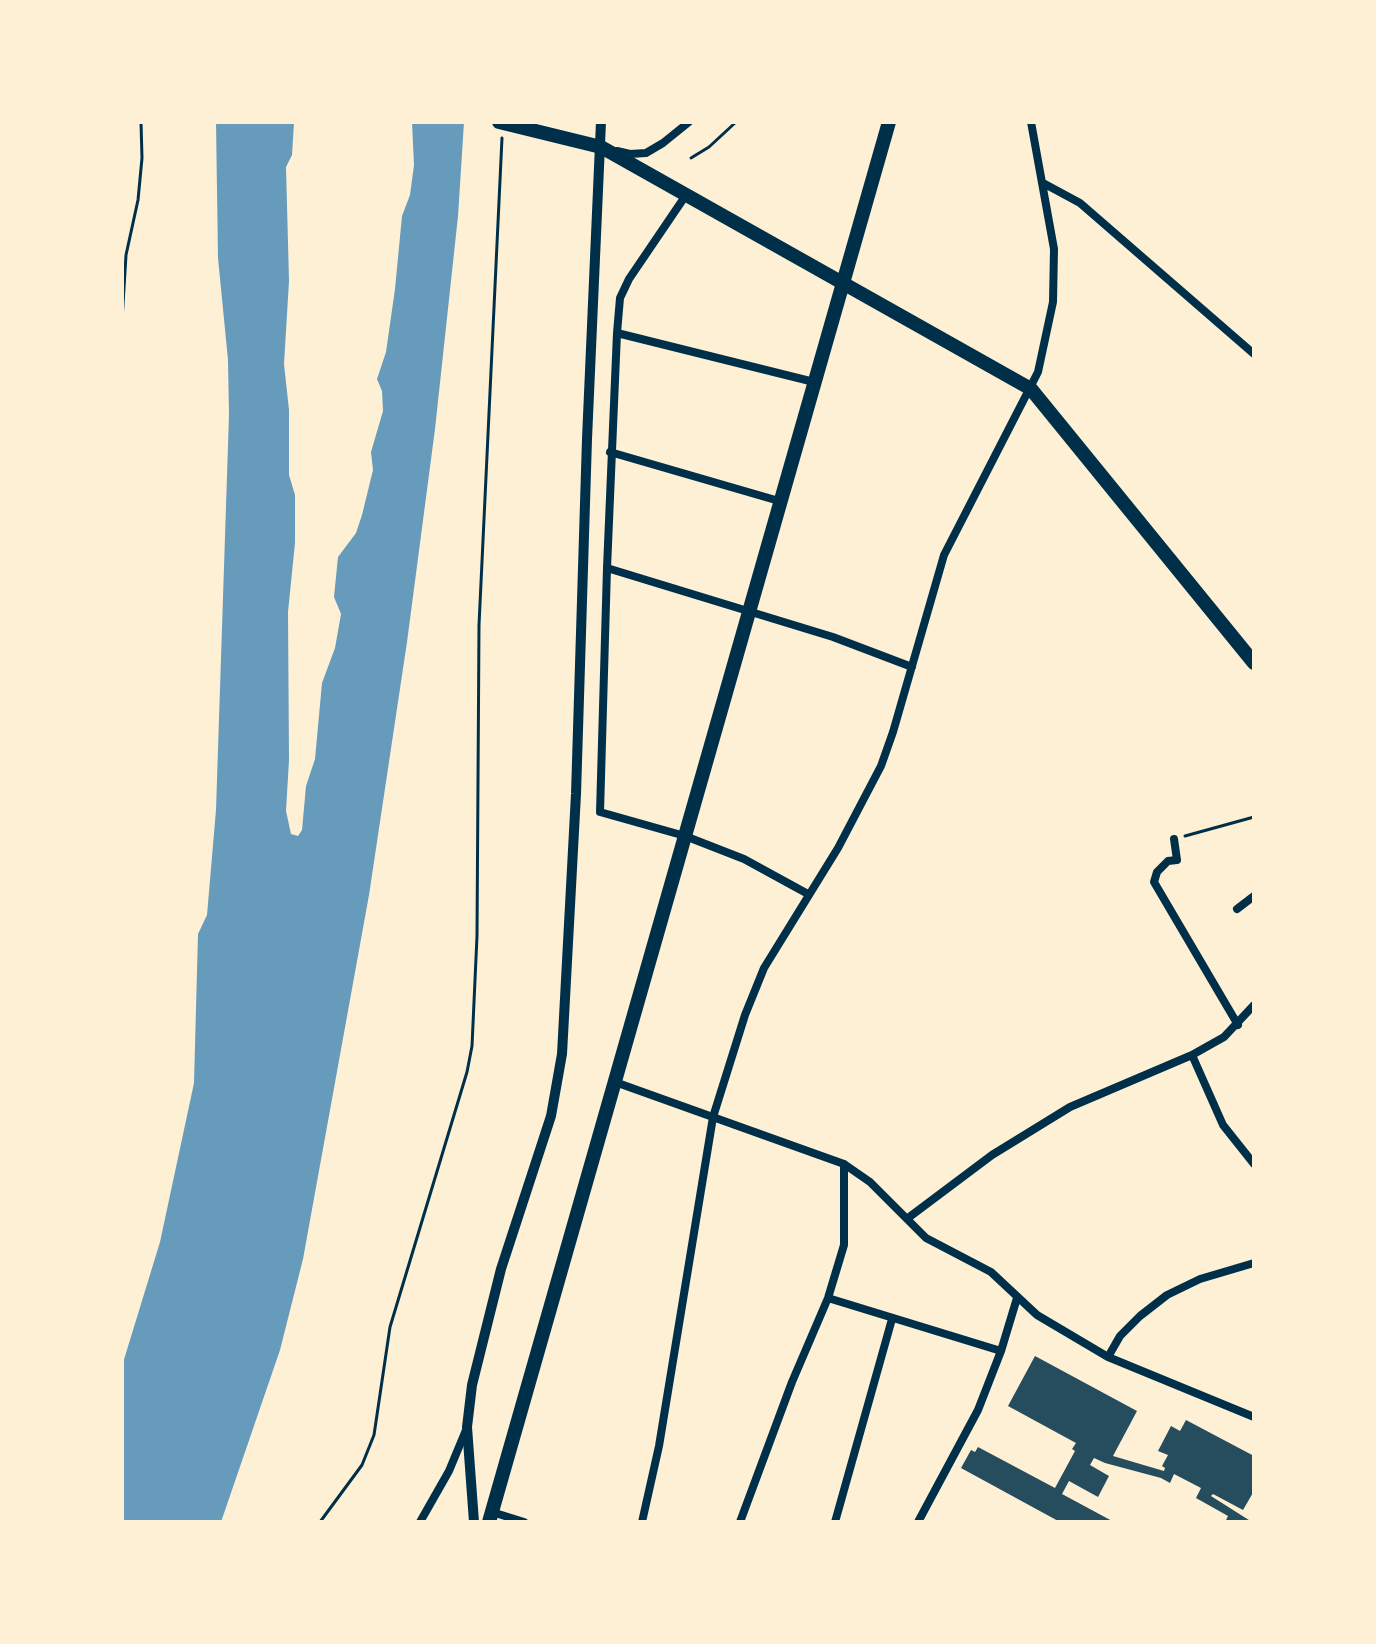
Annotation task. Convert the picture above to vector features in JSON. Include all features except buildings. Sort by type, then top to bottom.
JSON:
[{"type":"highway","points":[[490,1517],[889,122]]},
{"type":"highway","points":[[500,130],[601,147],[1031,389],[1254,663]]},
{"type":"street","points":[[474,1522],[467,1427],[472,1385],[501,1269],[551,1116],[562,1054],[576,794],[601,122]]},
{"type":"street","points":[[601,147],[630,154],[646,153],[689,122]]},
{"type":"street","points":[[642,1522],[661,1431],[713,1117],[745,1015],[764,968],[838,848],[881,766],[944,555],[958,522],[1038,372],[1053,302],[1054,249],[1031,122]]},
{"type":"street","points":[[1043,183],[1080,203],[1254,354]]},
{"type":"street","points":[[686,195],[629,279],[620,298],[610,452],[600,812],[685,836],[744,859],[808,894]]},
{"type":"street","points":[[617,333],[814,382]]},
{"type":"street","points":[[610,452],[779,501]]},
{"type":"street","points":[[607,568],[833,637],[912,667]]},
{"type":"street","points":[[1174,839],[1177,860],[1168,861],[1157,872],[1154,882],[1238,1025]]},
{"type":"street","points":[[1237,909],[1254,896]]},
{"type":"street","points":[[908,1218],[992,1155],[1070,1107],[1192,1055],[1224,1037],[1254,1005]]},
{"type":"street","points":[[1192,1055],[1223,1125],[1254,1164]]},
{"type":"street","points":[[615,1082],[844,1164],[870,1182],[926,1238],[991,1272],[1037,1315],[1108,1357],[1254,1417]]},
{"type":"street","points":[[740,1522],[792,1382],[828,1298],[844,1245],[844,1164]]},
{"type":"street","points":[[1108,1357],[1120,1336],[1167,1295],[1200,1279],[1254,1263]]},
{"type":"street","points":[[828,1298],[1001,1351]]},
{"type":"street","points":[[918,1522],[978,1410],[1017,1298]]},
{"type":"street","points":[[835,1522],[892,1319]]},
{"type":"street","points":[[420,1522],[449,1471],[467,1427]]},
{"type":"street","points":[[490,1517],[524,1522]]},
{"type":"path","points":[[122,321],[126,255],[138,200],[141,122]]},
{"type":"path","points":[[691,158],[709,147],[736,122]]},
{"type":"path","points":[[320,1522],[362,1465],[374,1435],[390,1327],[467,1072],[472,1046],[477,936],[479,625],[500,130]]},
{"type":"path","points":[[1174,839],[1254,817]]},
{"type":"water","points":[[216,122],[294,122],[292,155],[286,167],[289,281],[284,364],[289,410],[289,475],[295,495],[295,543],[288,612],[289,760],[286,811],[291,834],[298,836],[302,830],[306,786],[315,759],[322,683],[335,648],[341,614],[334,597],[338,557],[356,533],[362,515],[373,470],[371,452],[383,411],[382,391],[377,379],[386,352],[402,216],[410,195],[414,165],[412,122],[464,122],[458,216],[435,429],[407,642],[369,895],[303,1259],[280,1350],[221,1522],[122,1522],[122,1366],[160,1242],[194,1083],[198,934],[207,915],[216,810],[229,415],[228,360],[218,258]]}]
